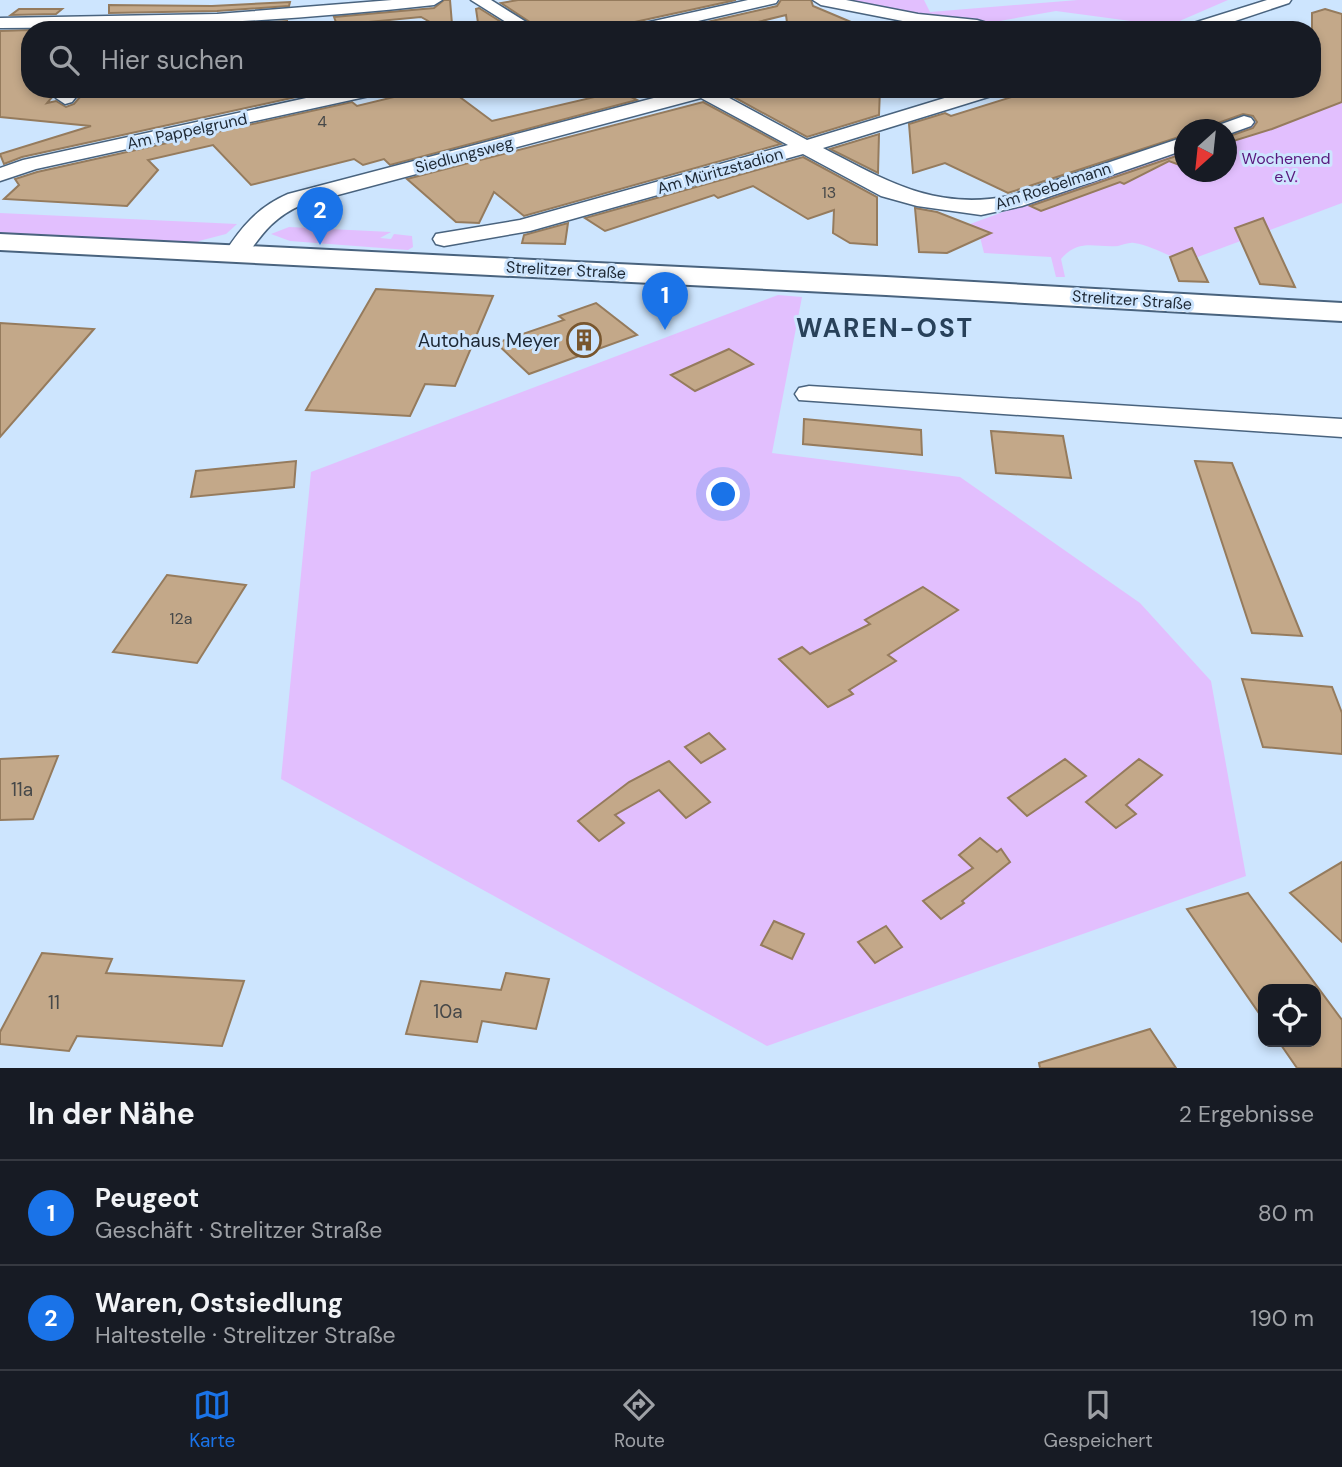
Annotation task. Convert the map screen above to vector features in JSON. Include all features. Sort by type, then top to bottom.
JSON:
[{"type":"main road","name":"Strelitzer Straße","points":[[0,242],[886,286],[1342,313]]},
{"type":"street","points":[[201,21],[434,0]]},
{"type":"street","points":[[480,0],[516,21]]},
{"type":"street","points":[[676,21],[770,0]]},
{"type":"street","points":[[821,0],[915,21]]},
{"type":"street","points":[[1218,21],[1283,0]]},
{"type":"street","points":[[127,21],[138,8]]},
{"type":"street","points":[[0,23],[21,24]]},
{"type":"street","name":"Am Pappelgrund","points":[[0,175],[30,164],[333,98]]},
{"type":"street","name":"Siedlungsweg","points":[[236,254],[260,219],[273,209],[296,199],[672,98]]},
{"type":"street","name":"Am Roebelmann","points":[[716,98],[889,191],[917,199],[981,208],[1014,201],[1174,147]]},
{"type":"street","name":"Am Müritzstadion","points":[[444,239],[522,226],[804,147],[965,98]]},
{"type":"street","points":[[1237,125],[1244,122]]},
{"type":"street","points":[[809,394],[1342,428]]},
{"type":"green space","points":[[821,0],[924,0],[930,12],[1078,0],[1228,0],[1180,21],[1131,21],[1056,11],[1000,21],[952,21]]},
{"type":"green space","name":"Wochenend e.V.","points":[[1342,92],[1342,203],[1187,261],[1134,243],[1081,246],[1074,248],[1061,259],[1065,277],[1056,277],[1051,257],[984,253],[979,233],[951,231],[1174,150],[1174,182],[1237,182],[1237,129]]},
{"type":"green space","points":[[0,213],[237,224],[226,234],[196,244],[0,235]]},
{"type":"green space","points":[[289,227],[391,232],[380,238],[391,239],[394,234],[412,236],[413,247],[408,250],[290,241],[271,234]]},
{"type":"green space","points":[[778,295],[802,297],[772,453],[960,477],[1140,603],[1211,681],[1246,876],[767,1046],[281,779],[311,472]]},
{"type":"building","points":[[444,0],[450,0],[452,21],[428,21],[421,17],[336,21],[334,17],[434,8]]},
{"type":"building","points":[[518,0],[736,0],[640,21],[528,21],[501,3]]},
{"type":"building","points":[[781,0],[811,0],[813,6],[849,21],[787,21],[786,15],[762,21],[711,21],[777,6]]},
{"type":"building","points":[[290,2],[289,6],[217,11],[109,13],[109,5],[212,6]]},
{"type":"building","points":[[479,8],[500,21],[478,21],[476,9]]},
{"type":"building","points":[[19,9],[62,9],[56,14],[11,15]]},
{"type":"building","points":[[1325,9],[1342,14],[1342,102],[1272,129],[1237,140],[1237,134],[1253,128],[1257,122],[1253,116],[1243,114],[1229,119],[1174,119],[1174,139],[1008,193],[945,163],[913,173],[909,124],[945,113],[951,116],[1008,98],[1321,98],[1321,21],[1312,21],[1312,13]]},
{"type":"building","points":[[21,30],[21,98],[51,98],[47,103],[56,101],[66,107],[79,98],[292,98],[22,157],[4,164],[0,154],[91,126],[0,117],[0,31]]},
{"type":"building","points":[[390,98],[461,98],[492,121],[590,98],[637,100],[390,165],[384,159],[363,165],[354,159],[251,185],[213,145],[148,160],[158,170],[127,206],[4,199],[19,185],[15,179],[37,172],[352,102],[357,106]]},
{"type":"building","points":[[736,98],[880,98],[879,115],[807,137]]},
{"type":"building","points":[[703,102],[781,144],[524,216],[494,192],[479,223],[456,222],[407,179]]},
{"type":"building","points":[[879,134],[878,173],[830,149]]},
{"type":"building","points":[[803,157],[877,197],[877,245],[850,243],[833,233],[834,210],[808,219],[753,186],[718,198],[714,195],[605,231],[585,218]]},
{"type":"building","points":[[1174,157],[1174,163],[1169,161],[1124,184],[1120,182],[1041,211],[1030,206]]},
{"type":"building","points":[[915,208],[937,212],[991,233],[947,253],[919,252]]},
{"type":"building","points":[[1263,218],[1295,287],[1260,284],[1235,228]]},
{"type":"building","points":[[568,223],[565,244],[522,243],[524,235]]},
{"type":"building","points":[[1192,248],[1208,282],[1179,281],[1170,257]]},
{"type":"building","points":[[376,289],[493,296],[455,386],[425,384],[410,416],[306,410]]},
{"type":"building","name":"Autohaus Meyer","points":[[596,303],[637,335],[529,374],[496,343],[564,320],[559,316]]},
{"type":"building","points":[[0,323],[94,329],[0,437]]},
{"type":"building","points":[[729,349],[753,364],[695,391],[671,375]]},
{"type":"building","points":[[804,419],[921,430],[922,455],[803,444]]},
{"type":"building","points":[[991,431],[1063,436],[1071,478],[996,473]]},
{"type":"building","points":[[296,461],[294,487],[191,497],[196,471]]},
{"type":"building","points":[[1195,461],[1232,463],[1302,636],[1252,633]]},
{"type":"building","points":[[167,575],[246,585],[197,663],[113,652]]},
{"type":"building","points":[[923,587],[958,610],[888,655],[896,661],[849,690],[853,694],[828,707],[779,659],[802,647],[810,654],[870,624],[865,620]]},
{"type":"building","points":[[1242,679],[1332,687],[1342,713],[1342,754],[1263,747]]},
{"type":"building","points":[[709,733],[725,749],[701,763],[685,747]]},
{"type":"building","points":[[58,756],[33,819],[0,820],[0,759]]},
{"type":"building","points":[[1065,759],[1086,776],[1027,816],[1008,798]]},
{"type":"building","points":[[1139,759],[1162,775],[1126,805],[1136,814],[1116,828],[1086,802]]},
{"type":"building","points":[[669,761],[710,802],[686,818],[659,790],[615,815],[624,823],[599,841],[578,821],[629,782]]},
{"type":"building","points":[[980,838],[997,852],[1001,849],[1010,862],[962,901],[964,903],[941,919],[923,901],[973,868],[959,855]]},
{"type":"building","points":[[1342,862],[1342,942],[1290,893]]},
{"type":"building","points":[[1248,893],[1315,984],[1258,984],[1258,1012],[1187,909]]},
{"type":"building","points":[[774,921],[804,934],[792,959],[761,945]]},
{"type":"building","points":[[886,926],[902,947],[875,963],[858,942]]},
{"type":"building","points":[[42,953],[112,959],[106,973],[244,981],[222,1046],[77,1036],[69,1051],[0,1044],[0,1032]]},
{"type":"building","points":[[506,973],[549,979],[536,1029],[482,1021],[477,1042],[406,1034],[421,981],[501,990]]},
{"type":"building","points":[[1321,992],[1342,1020],[1342,1068],[1297,1068],[1282,1047],[1321,1047]]},
{"type":"building","points":[[1150,1029],[1176,1068],[1040,1068],[1039,1063]]},
{"type":"place","name":"Waren, Ostsiedlung","points":[[320,245]]},
{"type":"place","name":"Peugeot","points":[[665,330]]},
{"type":"place","name":"Autohaus Meyer","points":[[584,340]]},
{"type":"district","name":"WAREN-OST","points":[[885,328]]}]
